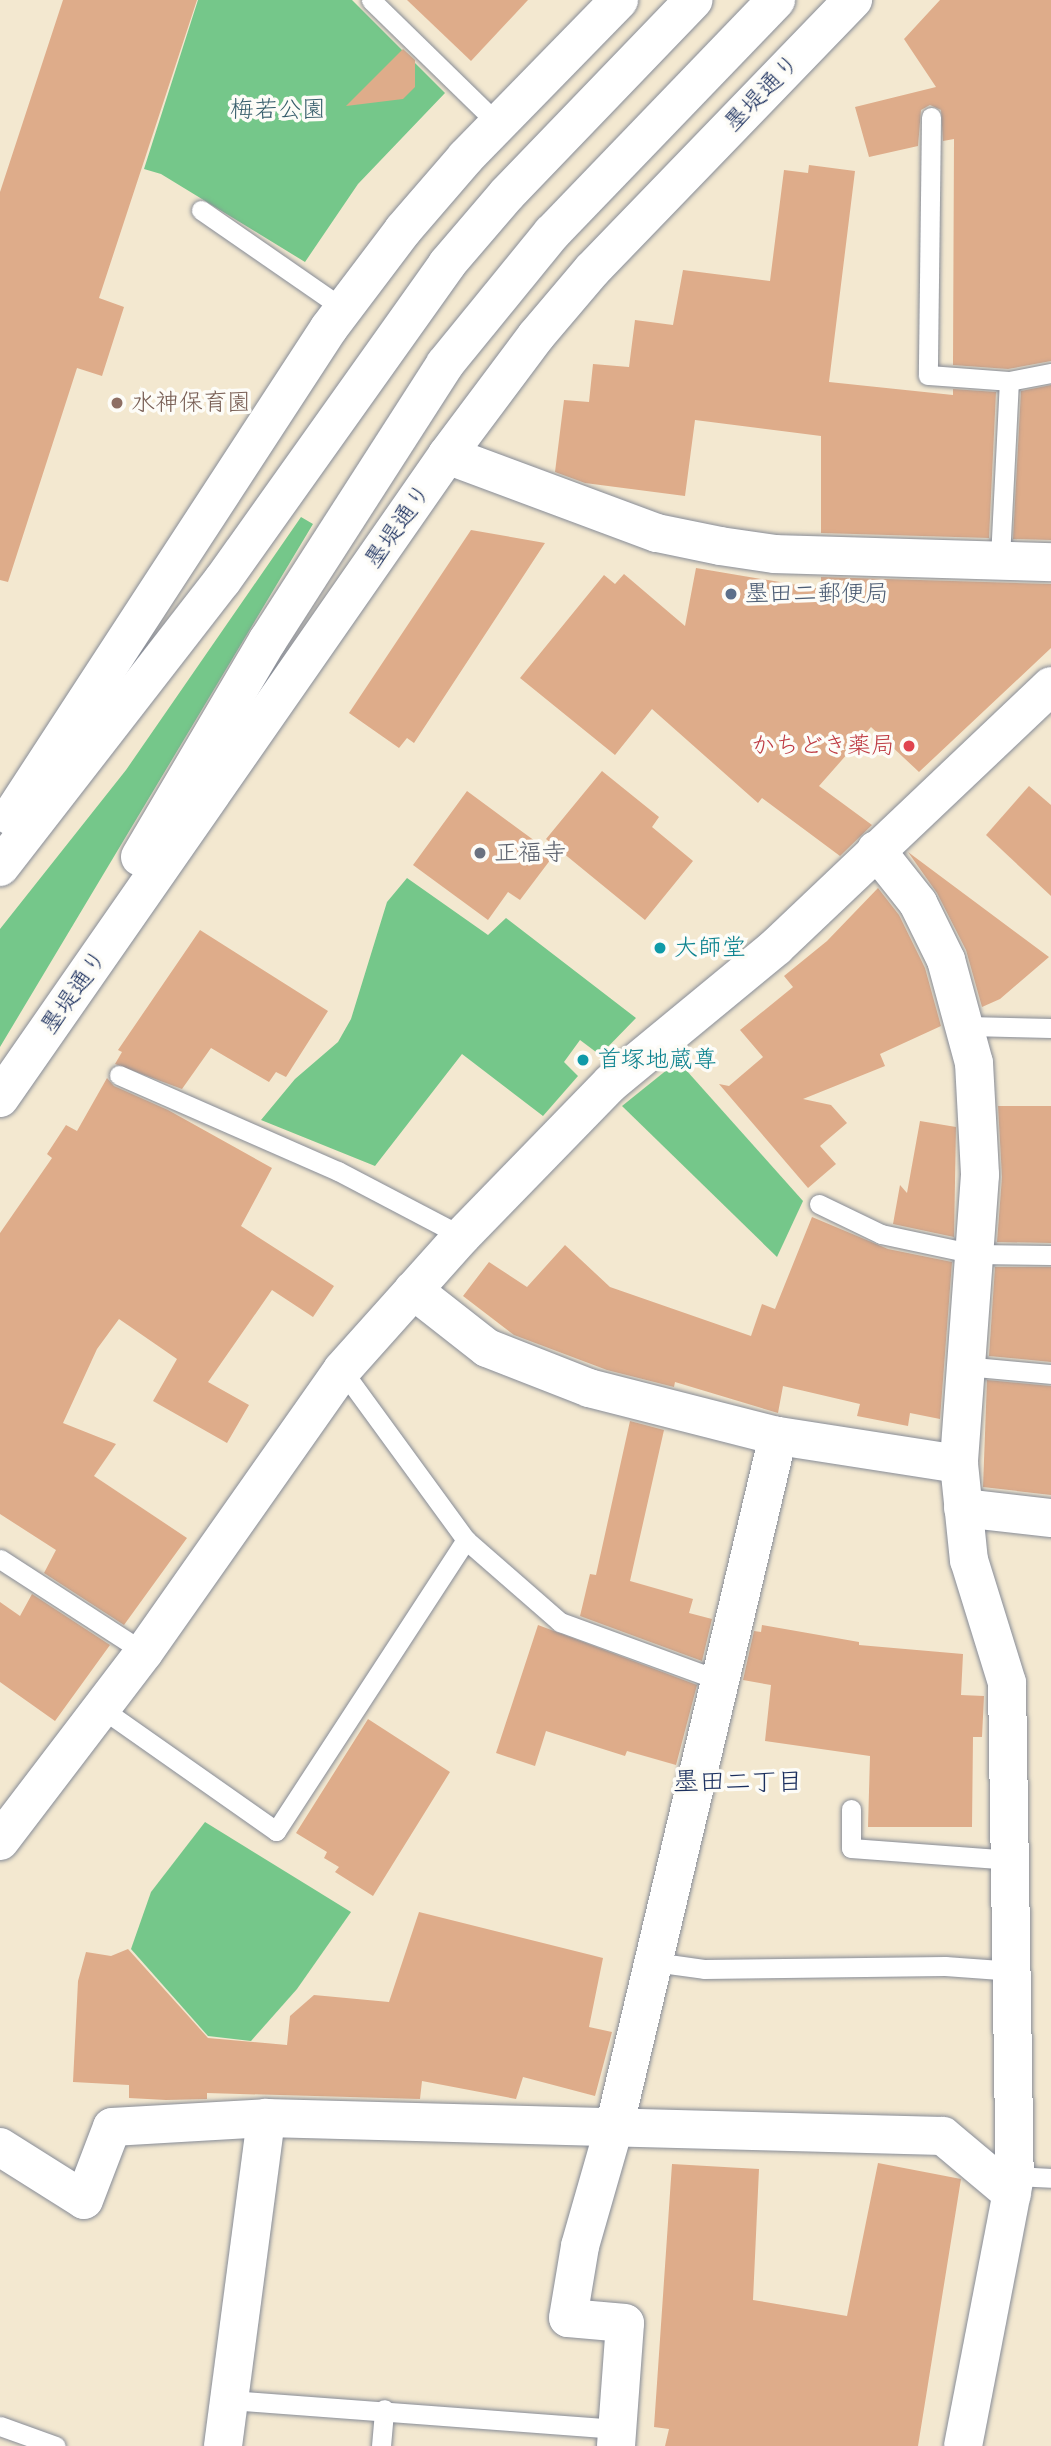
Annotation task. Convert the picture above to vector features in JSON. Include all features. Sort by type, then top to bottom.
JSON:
[{"type":"street","points":[[0,832],[344,309],[403,230],[498,124],[619,0]]},
{"type":"street","points":[[0,867],[222,581],[447,264],[507,194],[694,0]]},
{"type":"street","name":"墨堤通り","points":[[0,1092],[268,640],[446,363],[552,233],[776,0]]},
{"type":"street","name":"墨堤通り","points":[[0,1098],[447,455],[536,336],[592,271],[853,0]]},
{"type":"street","points":[[447,455],[657,533],[719,546],[775,554],[1000,558],[1051,562]]},
{"type":"street","points":[[0,1841],[145,1652],[342,1370],[462,1236],[611,1083],[776,947],[1051,686]]},
{"type":"street","points":[[876,850],[918,904],[946,960],[967,1026],[974,1063],[980,1175],[964,1366],[959,1464],[969,1560],[1007,1683],[1014,1971],[1026,2183],[963,2446]]},
{"type":"street","points":[[414,1290],[487,1348],[589,1388],[778,1436],[959,1464]]},
{"type":"street","points":[[616,2437],[625,2323],[568,2318],[580,2246],[615,2124],[778,1436]]},
{"type":"street","points":[[963,1508],[1051,1518]]},
{"type":"street","points":[[0,2147],[84,2200],[113,2127],[266,2118],[615,2124],[943,2136],[1026,2183]]},
{"type":"street","points":[[223,2446],[266,2118]]},
{"type":"lane","points":[[371,0],[498,124]]},
{"type":"lane","points":[[931,117],[928,375],[1009,381],[1051,373]]},
{"type":"lane","points":[[201,211],[344,309]]},
{"type":"lane","points":[[1000,558],[1009,381]]},
{"type":"lane","points":[[967,1026],[1051,1028]]},
{"type":"lane","points":[[119,1075],[338,1171],[462,1236]]},
{"type":"lane","points":[[819,1204],[881,1234],[975,1254],[1051,1255]]},
{"type":"lane","points":[[964,1366],[1051,1374]]},
{"type":"lane","points":[[342,1370],[466,1540],[560,1622],[721,1681]]},
{"type":"lane","points":[[101,1708],[275,1831],[466,1540]]},
{"type":"lane","points":[[0,1559],[145,1652]]},
{"type":"lane","points":[[850,1810],[850,1848],[1012,1860]]},
{"type":"lane","points":[[654,1962],[704,1969],[945,1966],[1014,1971]]},
{"type":"lane","points":[[230,2400],[384,2409],[616,2437]]},
{"type":"lane","points":[[381,2446],[384,2409]]},
{"type":"lane","points":[[0,2427],[56,2446]]},
{"type":"green space","name":"梅若公園","points":[[198,0],[352,0],[445,93],[358,184],[305,262],[161,174],[144,169]]},
{"type":"green space","points":[[301,517],[313,524],[0,1047],[0,929],[126,770]]},
{"type":"green space","points":[[407,878],[488,935],[506,918],[636,1018],[600,1055],[580,1040],[564,1062],[578,1076],[543,1116],[462,1054],[375,1166],[261,1120],[295,1079],[338,1042],[351,1019],[387,902]]},
{"type":"green space","points":[[678,1061],[803,1201],[777,1257],[622,1106]]},
{"type":"green space","points":[[205,1822],[351,1912],[297,1989],[251,2041],[208,2036],[131,1949],[151,1892]]},
{"type":"building","points":[[63,0],[197,0],[99,298],[124,307],[102,376],[77,368],[8,582],[0,580],[0,192]]},
{"type":"building","points":[[407,0],[528,0],[471,61]]},
{"type":"building","points":[[940,0],[1051,0],[1051,361],[1008,369],[953,365],[954,139],[943,141],[941,110],[930,105],[921,110],[918,146],[869,157],[855,107],[936,87],[904,39]]},
{"type":"building","points":[[403,49],[415,60],[415,87],[403,99],[346,106]]},
{"type":"building","points":[[809,165],[855,171],[829,382],[953,395],[953,389],[996,392],[989,538],[821,533],[821,436],[695,420],[685,496],[585,483],[555,472],[564,400],[589,402],[593,364],[629,367],[635,320],[673,325],[683,270],[770,281],[784,170],[808,173]]},
{"type":"building","points":[[1051,385],[1051,540],[1013,539],[1021,391]]},
{"type":"building","points":[[471,530],[545,543],[414,743],[407,738],[399,748],[349,713]]},
{"type":"building","points":[[696,568],[821,589],[821,577],[1051,584],[1051,648],[919,772],[871,727],[819,786],[872,825],[840,856],[762,798],[758,803],[652,709],[615,755],[520,678],[604,575],[615,584],[624,574],[685,626]]},
{"type":"building","points":[[602,771],[659,817],[652,827],[693,861],[645,920],[546,839]]},
{"type":"building","points":[[1029,786],[1051,805],[1051,896],[986,835]]},
{"type":"building","points":[[467,791],[554,855],[520,900],[508,892],[488,920],[413,865]]},
{"type":"building","points":[[908,852],[1049,957],[1000,999],[982,1007],[966,950],[937,893]]},
{"type":"building","points":[[878,888],[899,915],[925,968],[941,1026],[880,1054],[885,1066],[803,1099],[831,1105],[847,1123],[820,1146],[836,1164],[808,1188],[719,1084],[729,1086],[763,1057],[740,1030],[793,987],[784,976],[827,941]]},
{"type":"building","points":[[200,930],[328,1011],[286,1077],[276,1072],[269,1082],[211,1048],[182,1089],[115,1064],[122,1052],[118,1050]]},
{"type":"building","points":[[107,1078],[114,1086],[168,1110],[272,1168],[241,1226],[334,1286],[313,1317],[272,1290],[208,1382],[249,1405],[227,1443],[153,1401],[177,1359],[119,1319],[97,1349],[63,1423],[116,1444],[94,1476],[187,1538],[124,1625],[44,1573],[56,1550],[0,1514],[0,1233],[52,1158],[47,1154],[66,1125],[77,1131]]},
{"type":"building","points":[[998,1106],[1051,1106],[1051,1243],[997,1242],[1002,1177]]},
{"type":"building","points":[[920,1121],[956,1127],[954,1237],[893,1224],[900,1185],[907,1193]]},
{"type":"building","points":[[812,1217],[888,1249],[952,1262],[940,1419],[910,1413],[908,1426],[857,1416],[860,1404],[783,1386],[778,1413],[675,1382],[674,1387],[607,1370],[514,1335],[463,1296],[489,1262],[527,1287],[565,1245],[610,1287],[751,1336],[762,1304],[775,1309]]},
{"type":"building","points":[[995,1267],[1051,1267],[1051,1362],[989,1356]]},
{"type":"building","points":[[987,1380],[1051,1386],[1051,1495],[983,1487]]},
{"type":"building","points":[[630,1421],[664,1430],[630,1581],[693,1599],[689,1613],[712,1619],[702,1661],[580,1616],[590,1574],[596,1575]]},
{"type":"building","points":[[32,1594],[110,1645],[55,1721],[0,1682],[0,1602],[20,1616]]},
{"type":"building","points":[[538,1625],[697,1685],[676,1765],[627,1751],[625,1756],[546,1731],[535,1766],[496,1753]]},
{"type":"building","points":[[762,1625],[859,1642],[859,1645],[963,1654],[961,1695],[984,1696],[982,1737],[973,1737],[972,1827],[868,1827],[870,1756],[765,1741],[771,1685],[743,1680],[754,1631],[761,1632]]},
{"type":"building","points":[[368,1719],[450,1772],[373,1896],[335,1872],[339,1867],[324,1858],[327,1852],[296,1833]]},
{"type":"building","points":[[419,1912],[603,1958],[589,2027],[612,2032],[595,2096],[523,2077],[516,2099],[422,2081],[420,2099],[207,2093],[207,2099],[166,2100],[129,2098],[129,2085],[73,2082],[78,1981],[86,1952],[111,1956],[128,1949],[208,2038],[287,2045],[290,2016],[314,1995],[389,2002]]},
{"type":"building","points":[[878,2163],[961,2179],[918,2446],[665,2446],[669,2429],[654,2427],[672,2164],[759,2169],[753,2300],[847,2316]]},
{"type":"place","name":"水神保育園","points":[[117,403]]},
{"type":"place","name":"墨田二郵便局","points":[[731,594]]},
{"type":"place","name":"かちどき薬局","points":[[909,746]]},
{"type":"place","name":"正福寺","points":[[480,853]]},
{"type":"place","name":"大師堂","points":[[660,948]]},
{"type":"place","name":"首塚地蔵尊","points":[[583,1060]]},
{"type":"district","name":"墨田二丁目","points":[[738,1782]]}]
